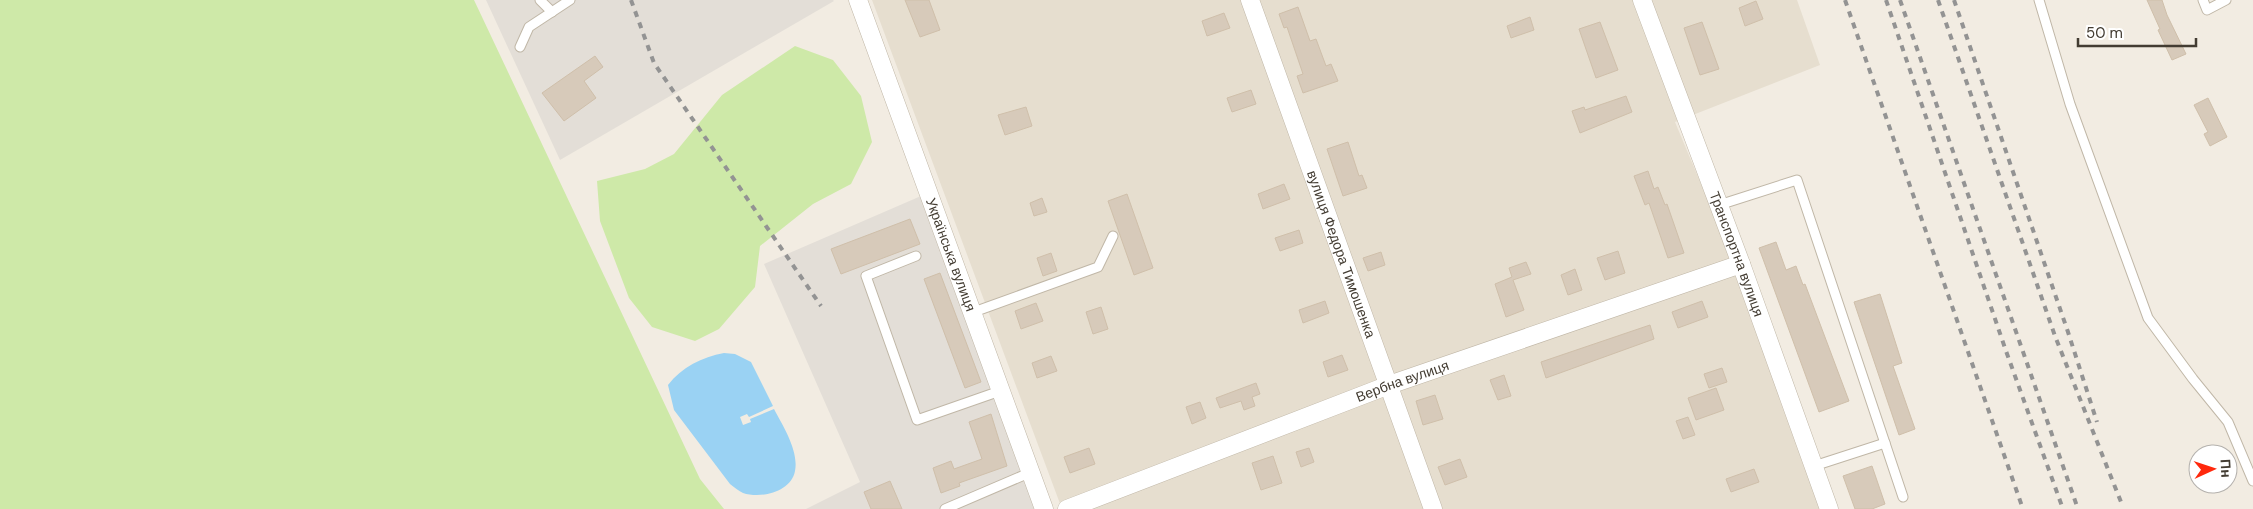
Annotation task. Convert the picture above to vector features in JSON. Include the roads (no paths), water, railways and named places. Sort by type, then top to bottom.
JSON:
[{"type":"street","name":"Українська вулиця","points":[[858,0],[1029,473],[1044,509]]},
{"type":"street","name":"вулиця Федора Тимошенка","points":[[1250,0],[1433,509]]},
{"type":"street","name":"Транспортна вулиця","points":[[1642,0],[1741,264],[1829,509]]},
{"type":"street","name":"Вербна вулиця","points":[[1066,509],[1389,385],[1741,264]]},
{"type":"lane","points":[[540,0],[552,12]]},
{"type":"lane","points":[[520,47],[529,27],[570,0]]},
{"type":"lane","points":[[2039,0],[2070,104],[2148,318],[2193,380],[2228,422],[2253,481]]},
{"type":"lane","points":[[2203,0],[2207,10],[2226,0]]},
{"type":"lane","points":[[1719,205],[1797,180],[1903,497]]},
{"type":"lane","points":[[971,313],[1098,267],[1113,236]]},
{"type":"lane","points":[[916,256],[866,276],[917,420],[1000,391]]},
{"type":"lane","points":[[1814,466],[1885,443]]},
{"type":"lane","points":[[945,509],[1029,473]]},
{"type":"water","points":[[724,353],[735,354],[751,362],[773,406],[749,417],[747,414],[740,417],[743,425],[751,422],[750,419],[774,409],[786,431],[796,463],[792,478],[782,489],[766,494],[750,495],[743,493],[730,484],[674,410],[668,385],[693,364],[708,357]]},
{"type":"railway","points":[[631,0],[654,63],[821,306]]},
{"type":"railway","points":[[1845,0],[2023,509]]},
{"type":"railway","points":[[1886,0],[2006,351],[2063,509]]},
{"type":"railway","points":[[1900,0],[2078,509]]},
{"type":"railway","points":[[1938,0],[2055,336],[2123,507]]},
{"type":"railway","points":[[1954,0],[2097,422]]}]
